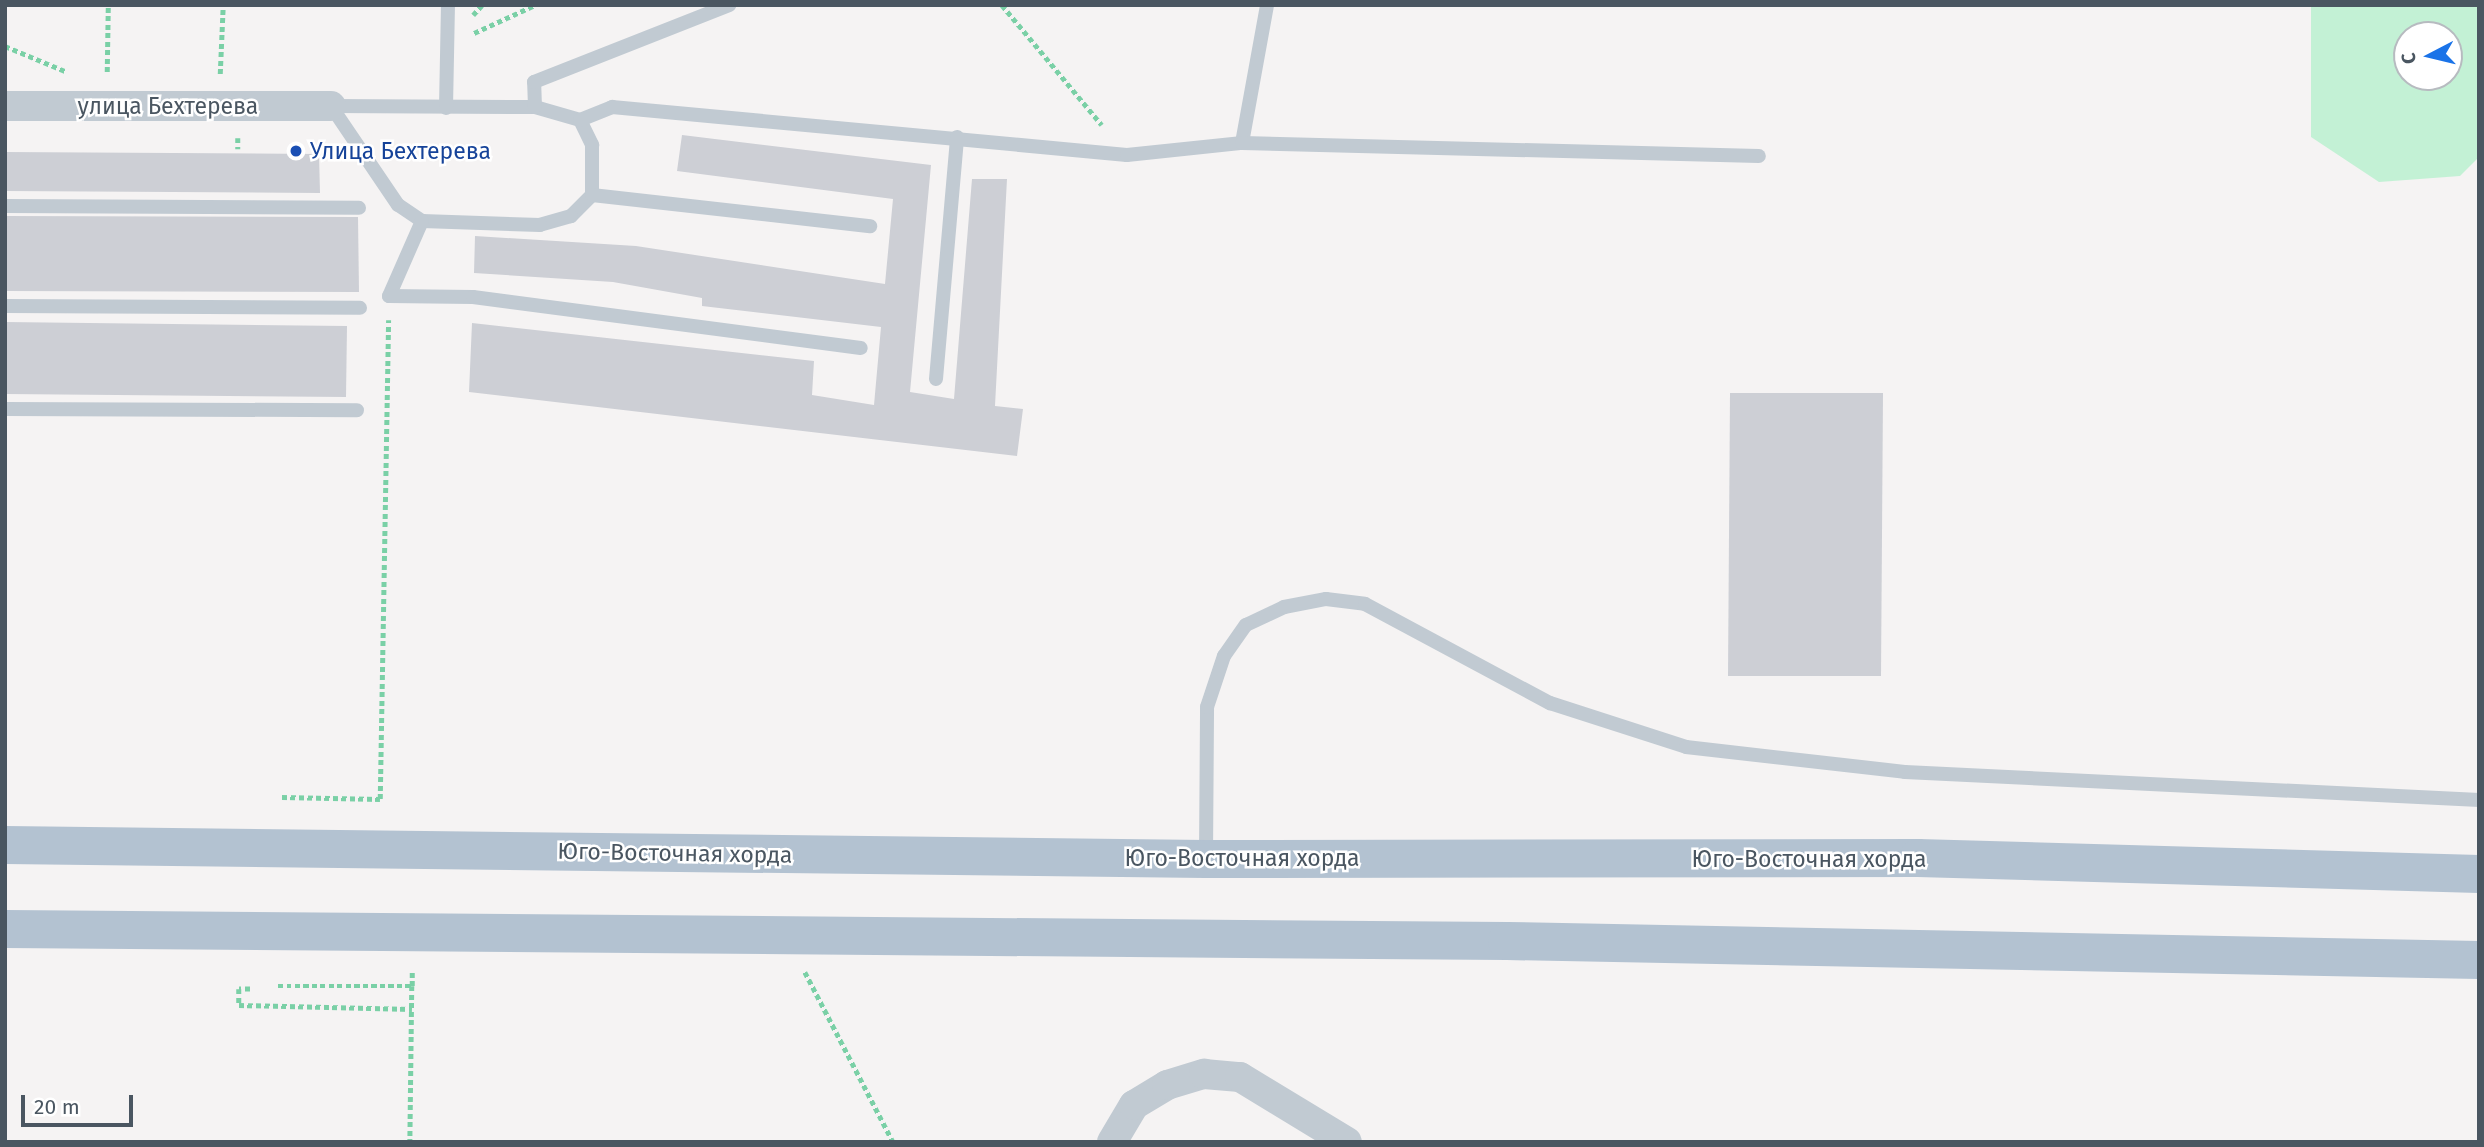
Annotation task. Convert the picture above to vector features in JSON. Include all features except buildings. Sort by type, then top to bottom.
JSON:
[{"type":"main road","name":"Юго-Восточная хорда","points":[[5,845],[1206,859],[1918,858],[2479,874]]},
{"type":"main road","points":[[5,929],[1507,941],[2479,960]]},
{"type":"street","name":"улица Бехтерева","points":[[5,106],[331,106]]},
{"type":"street","points":[[1112,1142],[1134,1105],[1167,1085],[1204,1074],[1240,1077],[1347,1142]]},
{"type":"lane","points":[[446,108],[447,5]]},
{"type":"lane","points":[[535,107],[534,82],[729,5]]},
{"type":"lane","points":[[1242,143],[1267,5]]},
{"type":"lane","points":[[331,106],[398,205],[422,221],[540,225],[571,216],[592,195],[592,145],[580,120]]},
{"type":"lane","points":[[331,106],[535,107],[580,120],[612,107],[957,137],[1127,155],[1242,143],[1759,156]]},
{"type":"lane","points":[[936,379],[957,137]]},
{"type":"lane","points":[[592,195],[870,226]]},
{"type":"lane","points":[[5,206],[359,208]]},
{"type":"lane","points":[[422,221],[389,296],[473,297],[861,348]]},
{"type":"lane","points":[[5,306],[360,308]]},
{"type":"lane","points":[[5,409],[358,410]]},
{"type":"lane","points":[[1206,859],[1207,707],[1224,656],[1246,625],[1284,607],[1326,600],[1365,604],[1550,703],[1686,747],[1905,772],[2479,800]]},
{"type":"path","points":[[107,83],[108,5]]},
{"type":"path","points":[[220,81],[223,5]]},
{"type":"path","points":[[447,45],[535,5]]},
{"type":"path","points":[[1002,5],[1127,155]]},
{"type":"path","points":[[5,46],[70,73]]},
{"type":"path","points":[[282,797],[380,799],[389,296]]},
{"type":"path","points":[[410,1142],[413,966],[426,966]]},
{"type":"path","points":[[791,971],[804,971],[893,1142]]},
{"type":"path","points":[[278,986],[412,986]]},
{"type":"path","points":[[250,989],[239,989],[239,1005],[412,1009]]},
{"type":"green space","points":[[2311,5],[2479,5],[2479,157],[2460,176],[2379,182],[2311,137]]},
{"type":"place","name":"Улица Бехтерева","points":[[296,151]]}]
